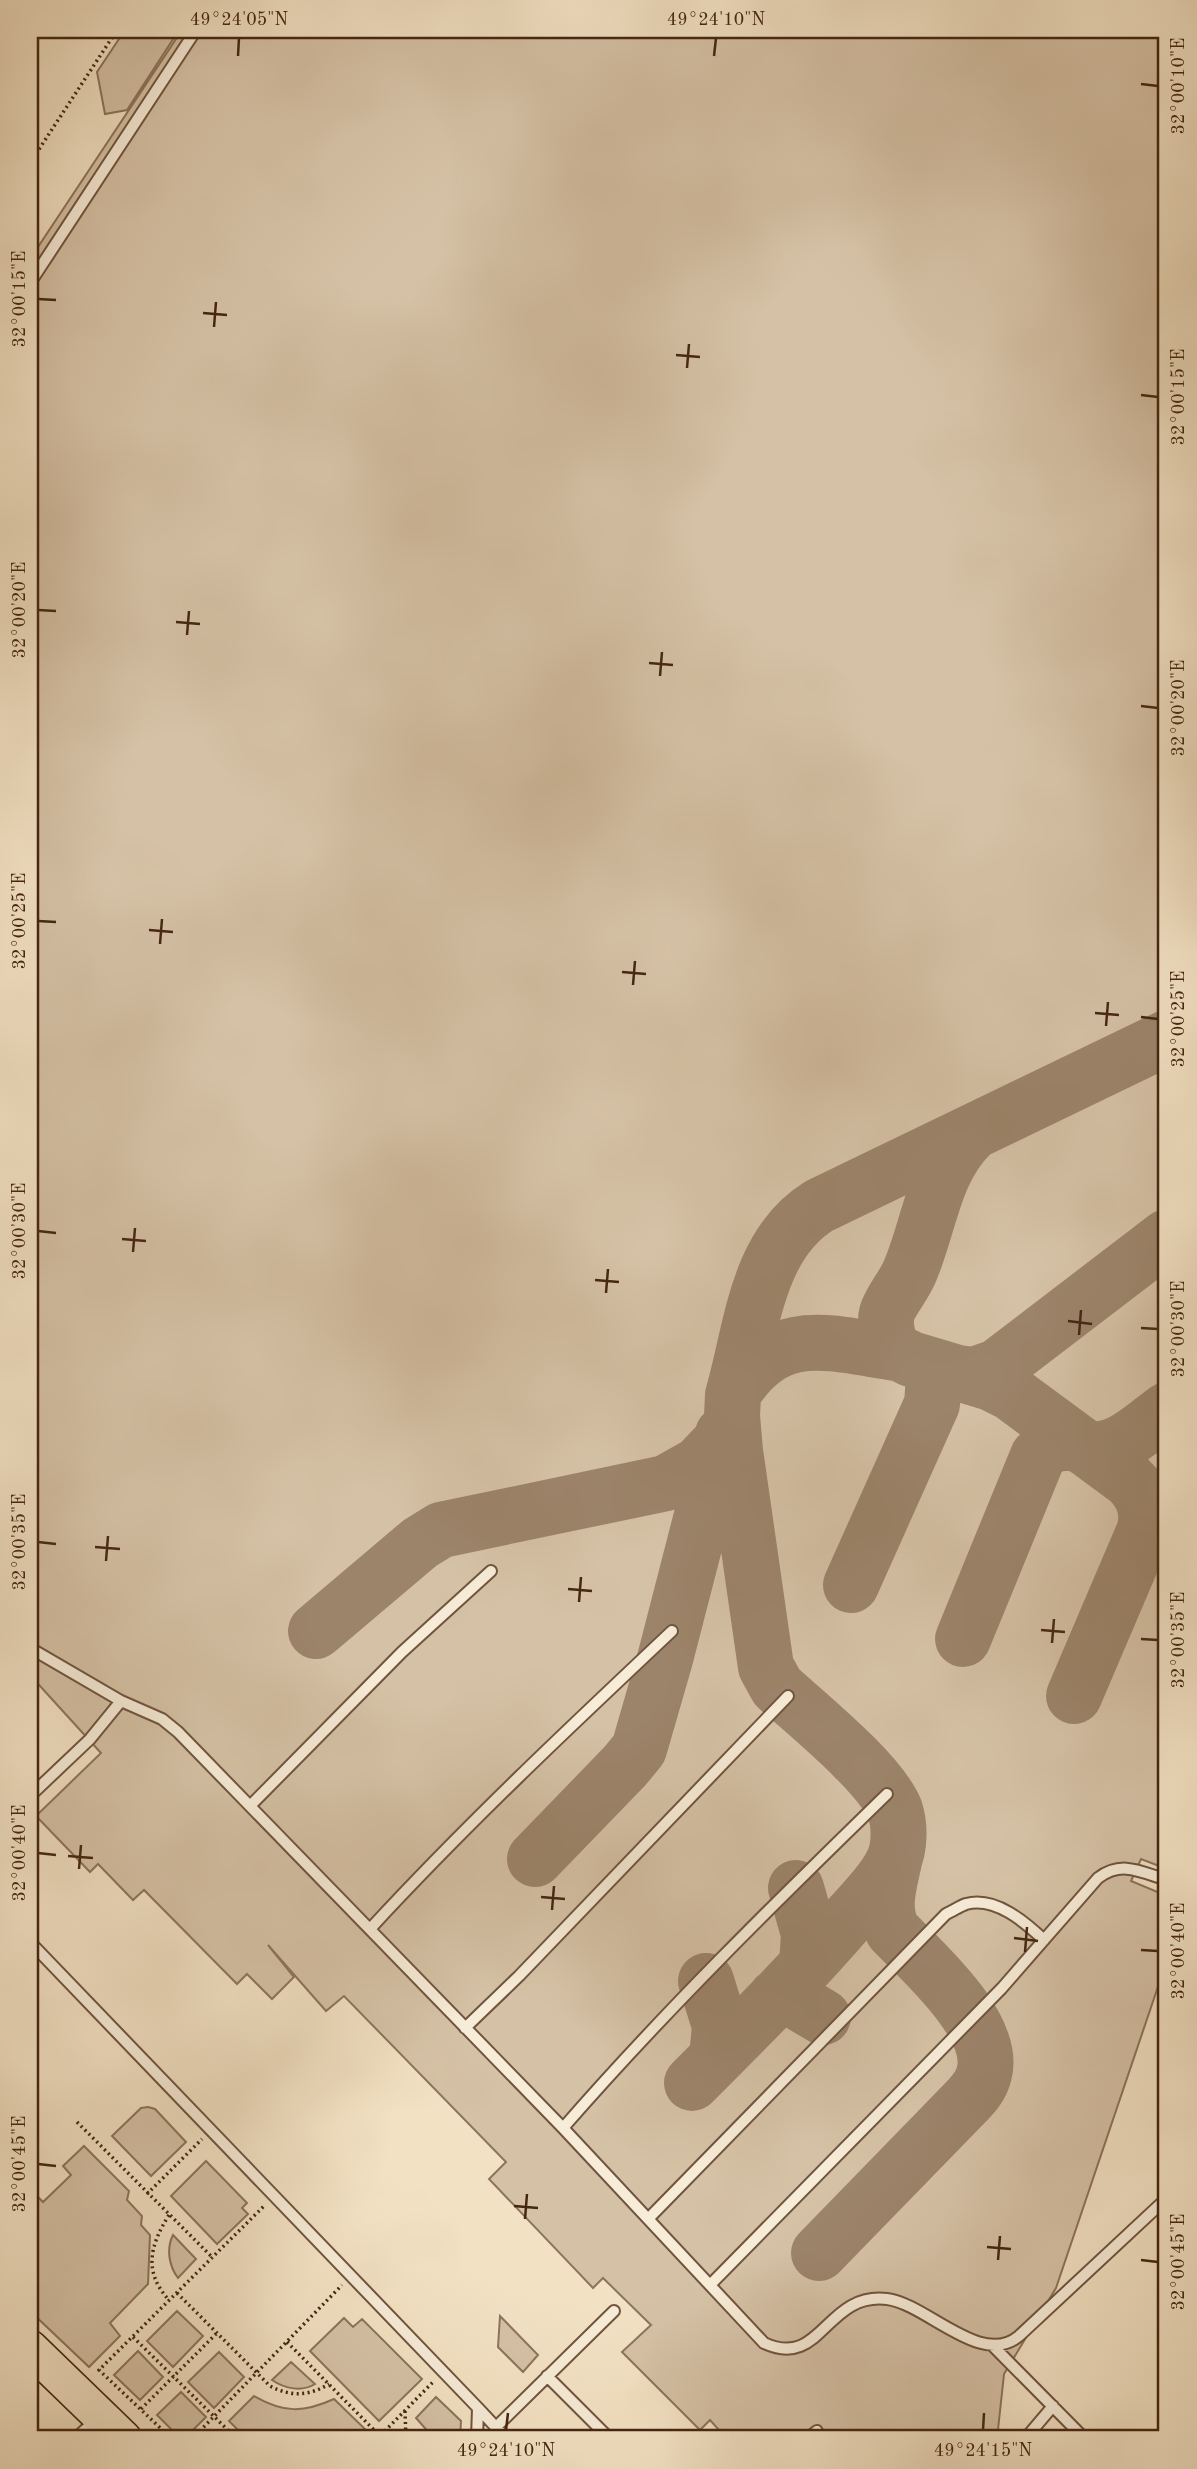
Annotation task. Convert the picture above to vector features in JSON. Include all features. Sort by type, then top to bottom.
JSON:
[{"type":"main road","points":[[30,2348],[113,2428]]},
{"type":"lane","points":[[30,283],[196,30]]},
{"type":"lane","points":[[250,1807],[402,1652],[491,1571]]},
{"type":"lane","points":[[370,1929],[520,1775],[672,1631]]},
{"type":"lane","points":[[30,1648],[121,1701],[169,1723],[563,2128],[764,2343],[776,2347],[802,2346],[812,2341],[842,2310],[855,2302],[875,2299],[903,2303],[964,2336],[994,2347],[1081,2435]]},
{"type":"lane","points":[[465,2028],[519,1976],[788,1696]]},
{"type":"lane","points":[[30,1796],[90,1740],[121,1701]]},
{"type":"lane","points":[[563,2128],[613,2070],[887,1794]]},
{"type":"lane","points":[[711,2284],[995,1996],[1098,1878],[1108,1870],[1118,1867],[1167,1880]]},
{"type":"lane","points":[[649,2218],[946,1914],[967,1904],[986,1903],[1023,1919],[1044,1940]]},
{"type":"lane","points":[[30,1942],[508,2439]]},
{"type":"lane","points":[[994,2347],[1004,2346],[1015,2340],[1167,2198]]},
{"type":"lane","points":[[496,2427],[614,2311]]},
{"type":"lane","points":[[547,2376],[610,2439]]},
{"type":"lane","points":[[1025,2439],[1053,2406]]},
{"type":"lane","points":[[477,2439],[478,2408]]},
{"type":"lane","points":[[75,2439],[113,2428]]},
{"type":"lane","points":[[807,2439],[817,2431]]},
{"type":"path","points":[[30,163],[117,30]]},
{"type":"path","points":[[77,2122],[212,2258]]},
{"type":"path","points":[[147,2194],[211,2130]]},
{"type":"path","points":[[172,2439],[99,2370],[274,2196]]},
{"type":"path","points":[[169,2215],[157,2234],[152,2259],[157,2284],[170,2300]]},
{"type":"path","points":[[192,2439],[351,2276]]},
{"type":"path","points":[[177,2293],[270,2386],[288,2393],[310,2393],[328,2384]]},
{"type":"path","points":[[141,2409],[217,2333]]},
{"type":"path","points":[[133,2337],[237,2439]]},
{"type":"path","points":[[287,2342],[378,2437],[443,2372]]},
{"type":"path","points":[[405,2411],[406,2439]]},
{"type":"shaded area","points":[[125,30],[179,30],[127,110],[105,114],[97,72]]},
{"type":"shaded area","points":[[182,30],[1167,30],[1167,1869],[1141,1859],[1131,1881],[1167,1896],[1167,1960],[1056,2288],[1004,2374],[997,2439],[727,2439],[710,2420],[700,2430],[622,2352],[651,2325],[603,2278],[593,2288],[489,2179],[506,2162],[344,1996],[326,2011],[268,1945],[294,1977],[272,1999],[247,1974],[237,1984],[144,1890],[133,1900],[98,1864],[90,1872],[36,1816],[101,1753],[30,1675],[30,259]]},
{"type":"shaded area","points":[[141,2108],[155,2109],[186,2142],[151,2176],[112,2136]]},
{"type":"shaded area","points":[[84,2146],[129,2191],[127,2200],[142,2216],[141,2225],[150,2235],[148,2284],[110,2323],[120,2336],[89,2367],[30,2311],[30,2197],[34,2193],[43,2202],[71,2175],[63,2166]]},
{"type":"shaded area","points":[[206,2161],[247,2203],[242,2208],[248,2214],[217,2244],[171,2196]]},
{"type":"shaded area","points":[[173,2235],[196,2259],[178,2278],[170,2257]]},
{"type":"shaded area","points":[[177,2311],[203,2336],[173,2367],[147,2341]]},
{"type":"shaded area","points":[[500,2316],[538,2355],[523,2372],[498,2347]]},
{"type":"shaded area","points":[[344,2318],[353,2327],[362,2319],[422,2379],[379,2421],[310,2351]]},
{"type":"shaded area","points":[[138,2351],[163,2377],[140,2400],[114,2375]]},
{"type":"shaded area","points":[[219,2352],[244,2377],[214,2408],[188,2382]]},
{"type":"shaded area","points":[[291,2362],[315,2384],[305,2388],[293,2388],[272,2380]]},
{"type":"shaded area","points":[[181,2392],[206,2417],[184,2439],[157,2415]]},
{"type":"shaded area","points":[[254,2396],[275,2406],[294,2409],[313,2407],[334,2399],[368,2432],[361,2439],[247,2439],[229,2421]]},
{"type":"shaded area","points":[[436,2397],[461,2421],[460,2439],[432,2439],[416,2418]]},
{"type":"taxiway","points":[[692,2083],[792,1981],[874,1891],[893,1862],[898,1843],[897,1816],[887,1796],[842,1745],[777,1687],[766,1667],[732,1416],[733,1395],[752,1317],[769,1266],[798,1223],[819,1206],[1167,1038]]},
{"type":"taxiway","points":[[958,1373],[911,1359],[893,1350],[886,1318],[910,1271],[940,1181],[948,1164],[971,1134]]},
{"type":"taxiway","points":[[1074,1696],[1144,1532],[1144,1504],[1139,1491],[1129,1480],[1011,1393],[991,1383],[958,1373],[974,1375],[997,1367],[1167,1237]]},
{"type":"taxiway","points":[[734,1392],[751,1370],[768,1356],[787,1347],[826,1343],[896,1353]]},
{"type":"taxiway","points":[[851,1585],[932,1404],[934,1377],[926,1364]]},
{"type":"taxiway","points":[[1085,1448],[1108,1448],[1119,1444],[1167,1410]]},
{"type":"taxiway","points":[[535,1859],[639,1749],[723,1434]]},
{"type":"taxiway","points":[[316,1631],[420,1543],[441,1530],[666,1483],[698,1465],[721,1441]]},
{"type":"taxiway","points":[[963,1639],[1038,1456],[1046,1448],[1056,1444],[1077,1443]]},
{"type":"taxiway","points":[[819,2253],[970,2098],[984,2074],[985,2056],[980,2036],[969,2017],[939,1978],[893,1931],[889,1922],[888,1888],[894,1861]]},
{"type":"taxiway","points":[[796,1888],[809,1934],[807,1965]]},
{"type":"taxiway","points":[[706,1981],[720,2026],[717,2058]]},
{"type":"taxiway","points":[[776,1997],[796,2001],[823,2017]]}]
